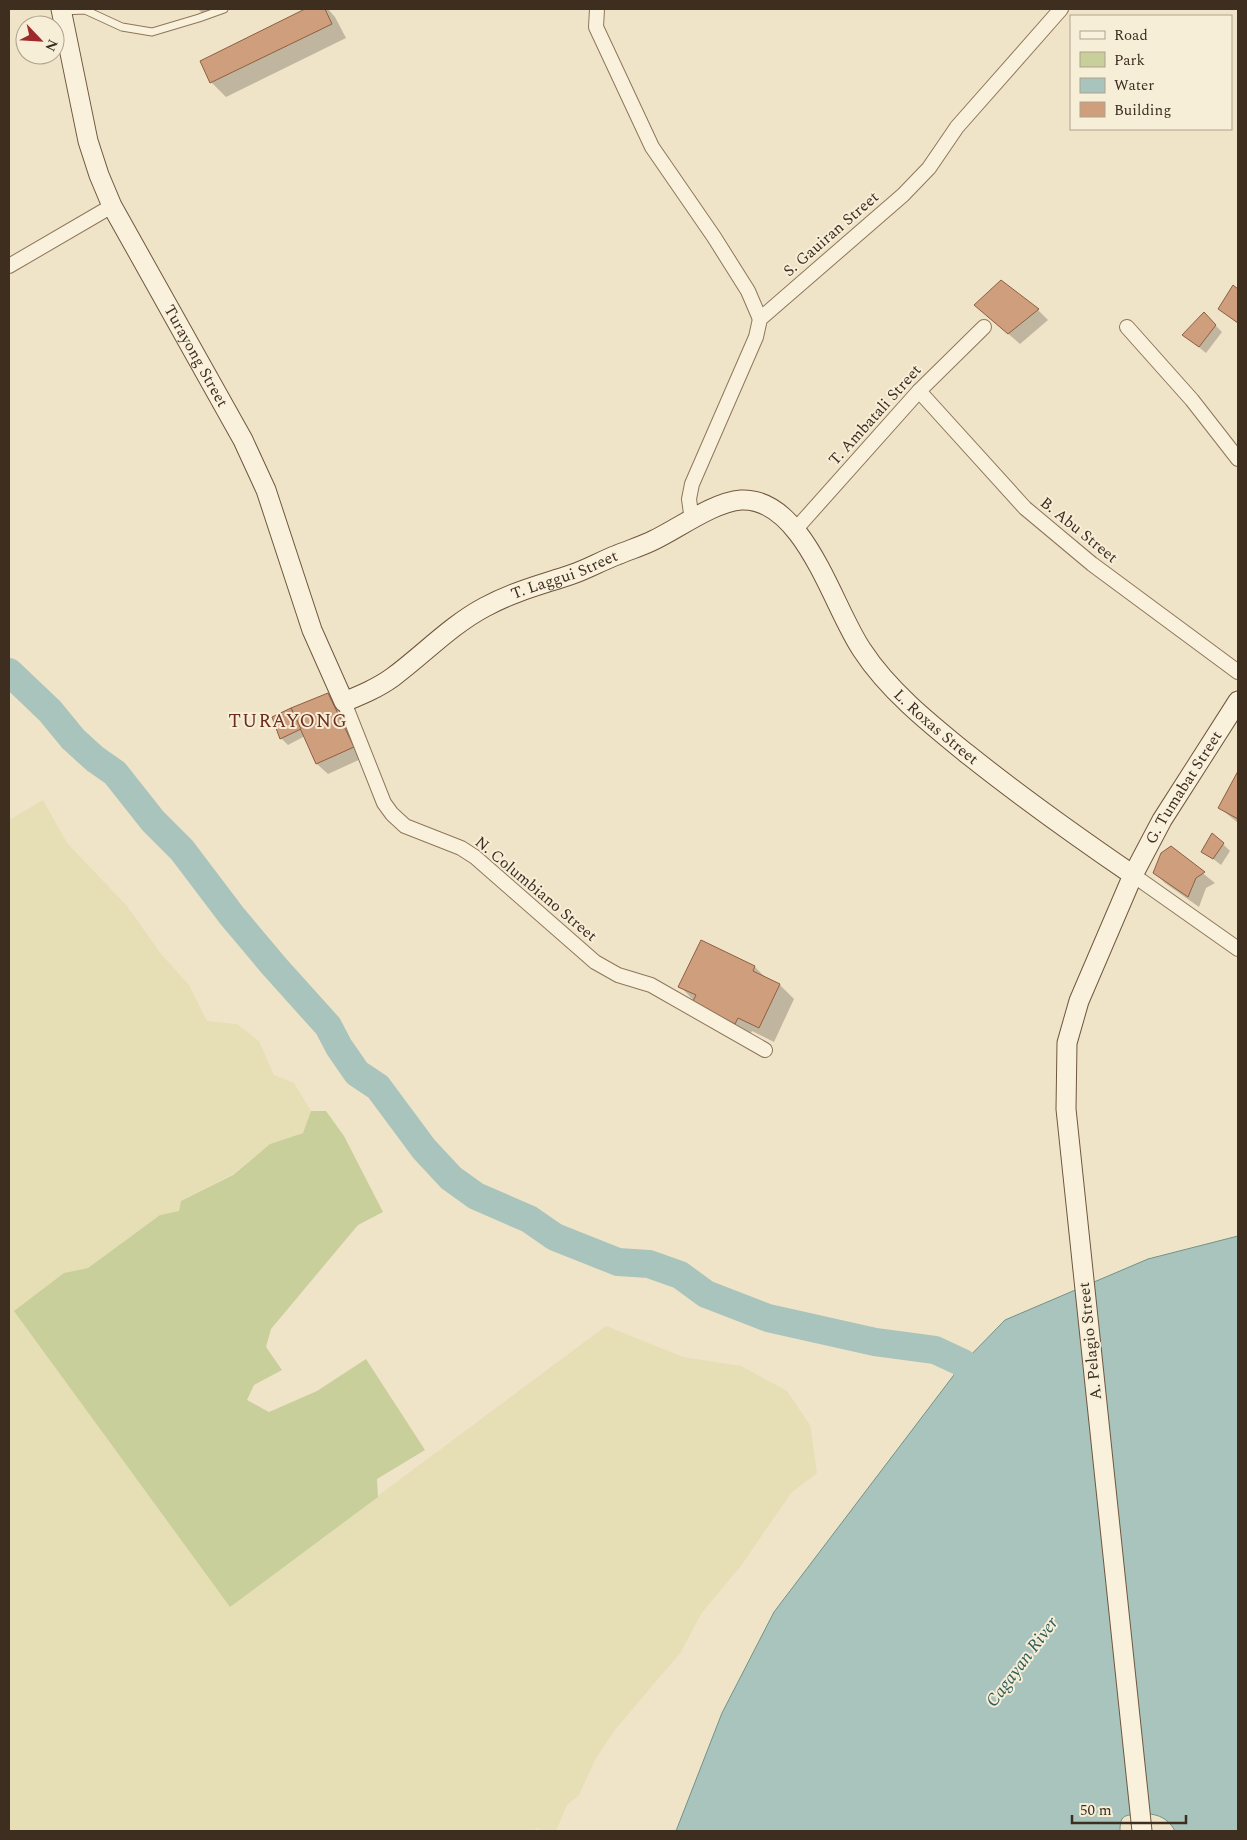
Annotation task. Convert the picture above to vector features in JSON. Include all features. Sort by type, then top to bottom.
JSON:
[{"type":"street","points":[[597,9],[596,27],[652,147],[714,236],[748,291],[760,319],[756,337],[692,484],[689,499],[692,521]]},
{"type":"street","name":"S. Gauiran Street","points":[[760,319],[903,195],[929,168],[957,127],[1061,9]]},
{"type":"street","name":"Turayong Street","points":[[61,10],[88,141],[99,175],[112,206],[243,440],[266,490],[312,630],[344,702]]},
{"type":"street","points":[[9,266],[112,206]]},
{"type":"street","name":"T. Ambatali Street","points":[[795,530],[920,391],[984,327]]},
{"type":"street","points":[[1127,327],[1192,400],[1238,459]]},
{"type":"street","name":"B. Abu Street","points":[[920,391],[1025,508],[1092,564],[1238,672]]},
{"type":"street","name":"T. Laggui Street","points":[[344,702],[369,692],[390,679],[428,646],[485,607],[531,586],[572,575],[653,541],[720,506],[739,500],[769,505],[795,530]]},
{"type":"street","name":"L. Roxas Street","points":[[795,530],[824,576],[862,652],[906,701],[930,724],[1040,811],[1133,876]]},
{"type":"street","name":"G. Tumabat Street","points":[[1133,876],[1162,820],[1238,701]]},
{"type":"street","name":"N. Columbiano Street","points":[[344,702],[384,803],[405,826],[461,848],[475,857],[595,962],[618,975],[652,985],[765,1050]]},
{"type":"street","points":[[1133,876],[1238,949]]},
{"type":"street","name":"A. Pelagio Street","points":[[1133,876],[1079,1001],[1067,1043],[1066,1109],[1141,1824]]},
{"type":"lane","points":[[61,10],[85,10],[122,27],[152,32],[224,9]]},
{"type":"shaded area","points":[[43,800],[67,843],[127,906],[161,954],[189,985],[207,1021],[237,1024],[259,1041],[274,1075],[294,1083],[311,1111],[303,1133],[270,1144],[233,1174],[181,1201],[179,1211],[160,1215],[88,1268],[64,1273],[230,1606],[606,1326],[683,1357],[741,1366],[787,1391],[810,1425],[817,1473],[791,1493],[743,1563],[701,1614],[681,1652],[614,1731],[595,1760],[579,1795],[567,1805],[556,1831],[541,1831],[537,1828],[534,1831],[9,1831],[9,816],[11,819]]},
{"type":"green space","points":[[311,1111],[326,1111],[344,1136],[383,1212],[358,1225],[271,1329],[266,1347],[282,1370],[254,1385],[247,1400],[269,1412],[317,1391],[366,1359],[425,1450],[377,1479],[378,1497],[230,1607],[14,1311],[64,1273],[88,1268],[160,1215],[179,1211],[181,1201],[233,1175],[270,1144],[303,1133]]},
{"type":"water","name":"Cagayan River","points":[[1238,1236],[1238,1831],[1175,1831],[1162,1818],[1145,1814],[1124,1817],[1121,1822],[1120,1831],[676,1831],[722,1713],[774,1612],[963,1363],[1005,1320],[1148,1259]]},
{"type":"building","points":[[305,9],[325,9],[332,24],[210,83],[200,61]]},
{"type":"building","points":[[1001,280],[1039,309],[1008,334],[974,305]]},
{"type":"building","points":[[1233,285],[1238,289],[1238,323],[1218,309]]},
{"type":"building","points":[[1204,312],[1216,325],[1199,347],[1182,335]]},
{"type":"building","points":[[328,693],[354,747],[316,764],[291,708]]},
{"type":"building","points":[[291,708],[301,729],[280,739],[272,717]]},
{"type":"building","points":[[1238,771],[1238,819],[1218,808]]},
{"type":"building","points":[[1212,833],[1224,843],[1213,859],[1201,852]]},
{"type":"building","points":[[1171,846],[1205,872],[1196,878],[1188,897],[1153,873],[1161,853]]},
{"type":"building","points":[[701,940],[755,966],[753,971],[780,984],[759,1028],[738,1018],[735,1024],[692,1003],[696,995],[678,987]]},
{"type":"waterway","points":[[9,672],[50,711],[73,739],[95,759],[115,773],[153,821],[182,850],[232,916],[274,966],[328,1026],[339,1047],[357,1073],[378,1087],[424,1149],[451,1178],[476,1196],[529,1219],[555,1237],[618,1262],[649,1264],[680,1275],[706,1294],[768,1318],[875,1342],[935,1350],[963,1363],[980,1394]]},
{"type":"district","name":"TURAYONG","points":[[288,721]]}]
